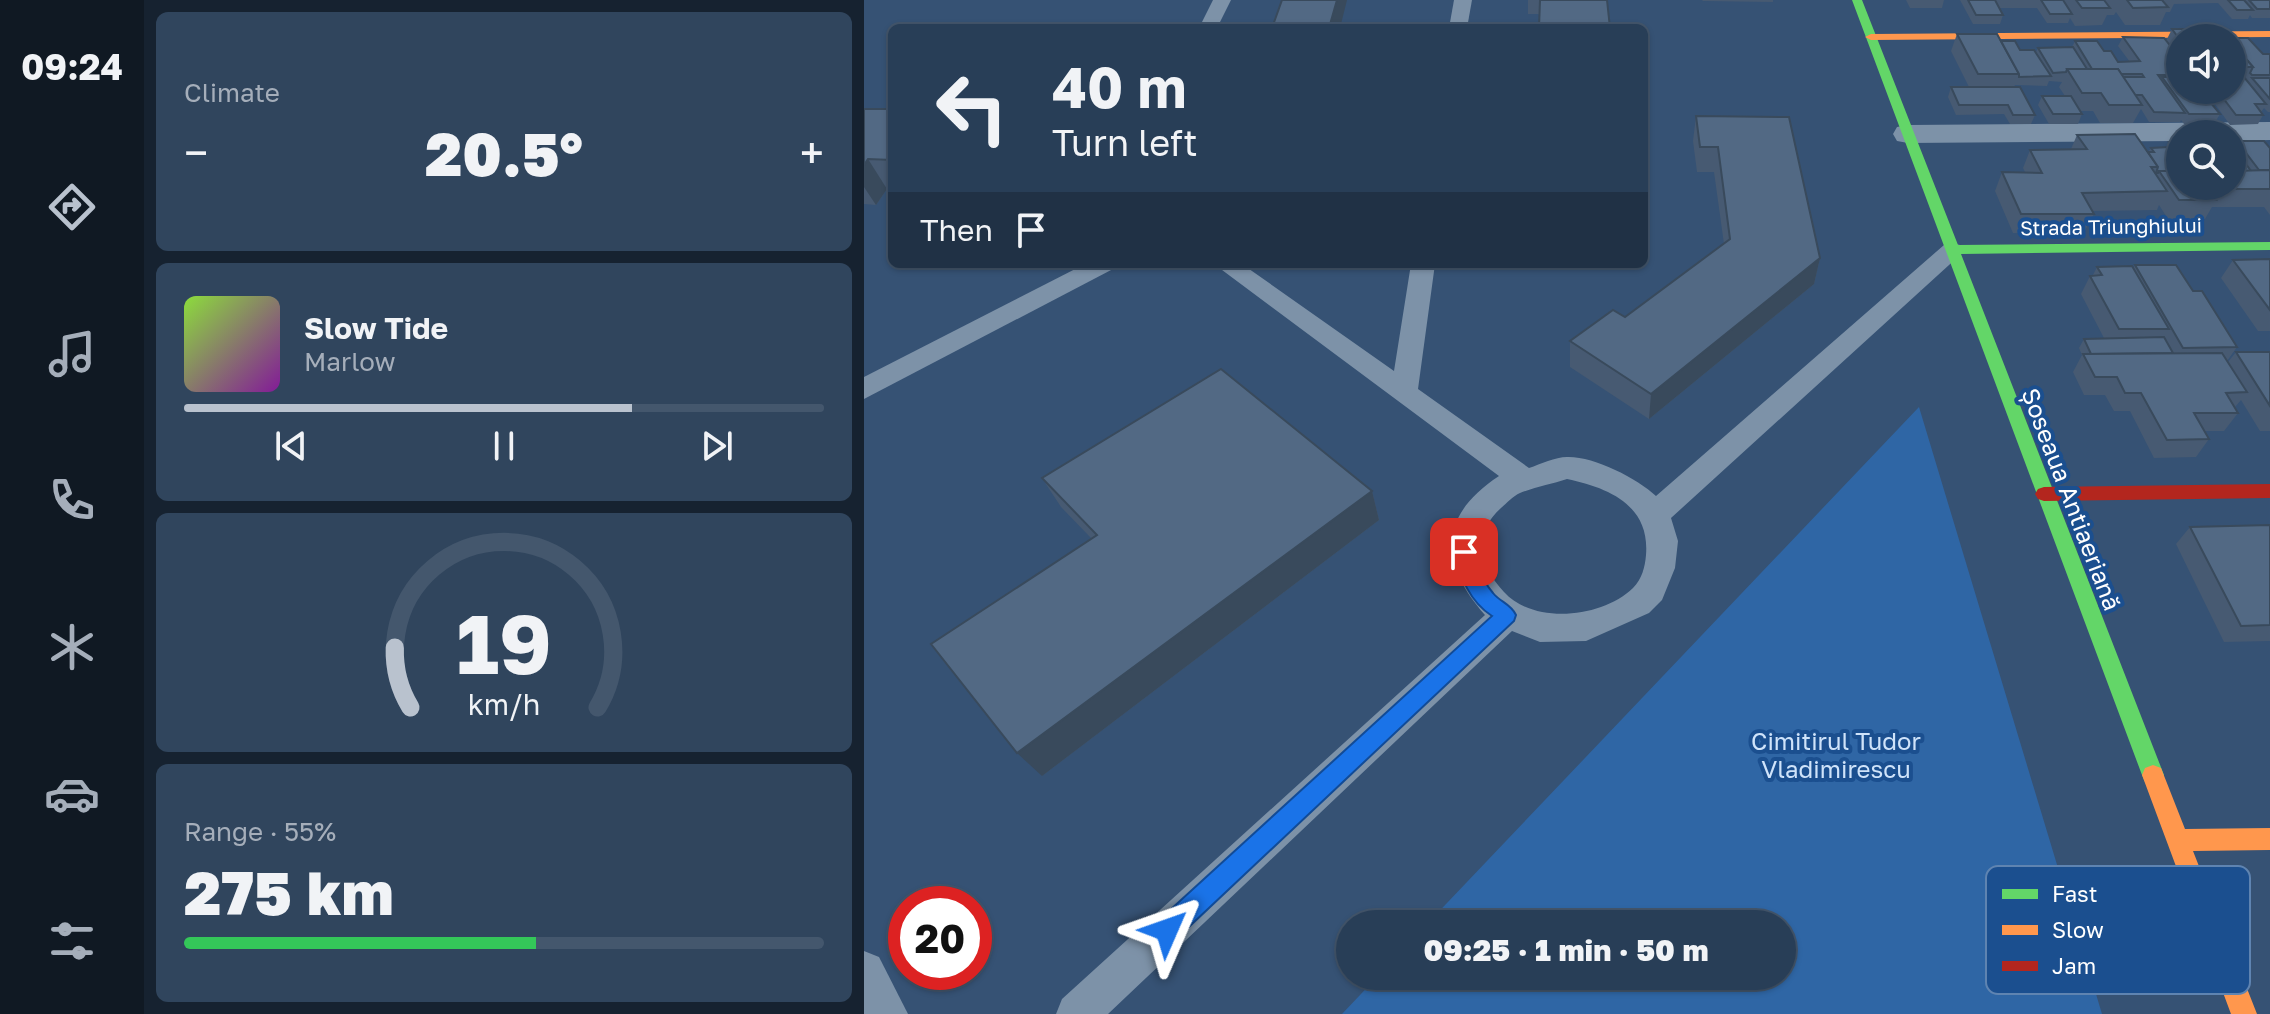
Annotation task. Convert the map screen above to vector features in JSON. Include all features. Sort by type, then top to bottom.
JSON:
[{"type":"main road","name":"Șoseaua Antiaeriană","points":[[1857,0],[2188,866]]},
{"type":"main road","points":[[1871,37],[2270,34]]},
{"type":"main road","name":"Strada Triunghiului","points":[[1952,250],[2270,246]]},
{"type":"main road","points":[[2044,494],[2270,491]]},
{"type":"main road","points":[[2178,840],[2270,839]]},
{"type":"main road","name":"Șoseaua Antiaeriană","points":[[2236,994],[2244,1014]]},
{"type":"street","points":[[1908,134],[2270,131]]},
{"type":"lane","points":[[1210,24],[1222,0]]},
{"type":"lane","points":[[1459,24],[1463,0]]},
{"type":"lane","points":[[1654,515],[1952,250]]},
{"type":"lane","points":[[864,389],[1092,268]]},
{"type":"lane","points":[[1232,268],[1521,477]]},
{"type":"lane","points":[[1404,393],[1422,268]]},
{"type":"lane","points":[[1567,468],[1597,473],[1624,484],[1646,502],[1654,515],[1660,525],[1664,550],[1658,577],[1642,600],[1616,618],[1584,628],[1550,630],[1516,621],[1489,603],[1471,579],[1464,552],[1468,525],[1484,502],[1506,483],[1521,477],[1567,468]]},
{"type":"lane","points":[[1077,1014],[1507,615]]},
{"type":"lane","points":[[864,972],[887,1014]]},
{"type":"green space","name":"Cimitirul Tudor Vladimirescu","points":[[1919,407],[2057,866],[1986,866],[1986,994],[2096,994],[2102,1014],[1342,1014],[1365,990],[1796,990],[1796,910],[1440,910]]},
{"type":"building","points":[[1282,0],[1337,0],[1330,24],[1273,24]]},
{"type":"building","points":[[1540,0],[1607,0],[1610,24],[1539,24]]},
{"type":"building","points":[[1968,0],[1995,0],[2003,15],[1976,15]]},
{"type":"building","points":[[2041,0],[2063,0],[2072,14],[2050,14]]},
{"type":"building","points":[[2076,0],[2104,0],[2110,8],[2082,8]]},
{"type":"building","points":[[2127,0],[2162,0],[2168,7],[2133,8]]},
{"type":"building","points":[[2228,0],[2244,0],[2253,10],[2237,10]]},
{"type":"building","points":[[2249,0],[2270,0],[2270,9],[2257,9]]},
{"type":"building","points":[[1957,34],[1997,34],[2019,74],[1978,74]]},
{"type":"building","points":[[2123,37],[2164,38],[2166,75],[2158,75],[2166,86],[2166,104],[2179,104],[2185,113],[2154,112],[2142,95],[2135,95],[2123,77],[2144,77],[2142,74],[2121,74],[2118,69],[2092,69],[2075,41],[2097,41],[2104,51],[2111,51],[2118,62],[2140,61]]},
{"type":"building","points":[[2246,38],[2263,54],[2270,54],[2270,75],[2252,75],[2253,67],[2246,59]]},
{"type":"building","points":[[2001,41],[2015,41],[2020,50],[2034,50],[2051,76],[2019,77]]},
{"type":"building","points":[[2073,47],[2087,69],[2053,73],[2038,48]]},
{"type":"building","points":[[2067,69],[2118,69],[2142,105],[2109,105],[2101,93],[2082,93]]},
{"type":"building","points":[[2252,78],[2270,78],[2270,99]]},
{"type":"building","points":[[2246,79],[2266,104],[2255,104],[2263,115],[2236,115],[2228,104],[2246,104]]},
{"type":"building","points":[[1951,87],[2020,87],[2035,115],[2013,115],[2008,105],[1959,105]]},
{"type":"building","points":[[2042,96],[2071,96],[2082,114],[2053,114]]},
{"type":"building","points":[[2182,104],[2212,104],[2220,114],[2189,114]]},
{"type":"building","points":[[864,109],[888,109],[888,160],[868,159],[864,165]]},
{"type":"building","points":[[1696,116],[1789,117],[1820,258],[1651,394],[1570,341],[1613,310],[1625,317],[1730,239],[1718,147],[1700,147]]},
{"type":"building","points":[[2135,134],[2158,167],[2151,167],[2166,191],[2082,193],[2094,214],[2021,214],[2002,172],[2042,173],[2030,150],[2087,149],[2077,135]]},
{"type":"building","points":[[2246,141],[2264,141],[2270,148],[2270,170],[2259,170],[2246,153]]},
{"type":"building","points":[[2166,147],[2166,171],[2156,173],[2158,167],[2148,152],[2154,152],[2151,148]]},
{"type":"building","points":[[2270,170],[2270,189],[2246,189],[2246,171]]},
{"type":"building","points":[[2270,259],[2270,310],[2233,260]]},
{"type":"building","points":[[2135,265],[2176,265],[2193,291],[2202,291],[2237,347],[2183,348]]},
{"type":"building","points":[[2132,266],[2169,329],[2119,329],[2090,276],[2102,275],[2097,267]]},
{"type":"building","points":[[2164,337],[2173,353],[2091,354],[2084,339]]},
{"type":"building","points":[[2236,352],[2270,352],[2270,406]]},
{"type":"building","points":[[2222,353],[2247,392],[2226,393],[2238,413],[2194,413],[2209,439],[2167,440],[2141,393],[2125,393],[2117,377],[2095,377],[2083,354]]},
{"type":"building","points":[[1221,369],[1372,491],[1017,753],[931,644],[1097,535],[1042,478]]},
{"type":"building","points":[[2270,525],[2270,625],[2241,626],[2190,527]]},
{"type":"traffic: fast","points":[[1857,0],[2153,775]]},
{"type":"traffic: fast","points":[[1952,250],[2270,246]]},
{"type":"traffic: slow","points":[[1871,37],[2270,34]]},
{"type":"traffic: slow","points":[[2153,775],[2188,866]]},
{"type":"traffic: slow","points":[[2178,840],[2270,839]]},
{"type":"traffic: slow","points":[[2236,994],[2244,1014]]},
{"type":"traffic: jam","points":[[2044,494],[2270,491]]},
{"type":"route","points":[[1167,930],[1507,615],[1489,603],[1471,579],[1464,552]]}]
